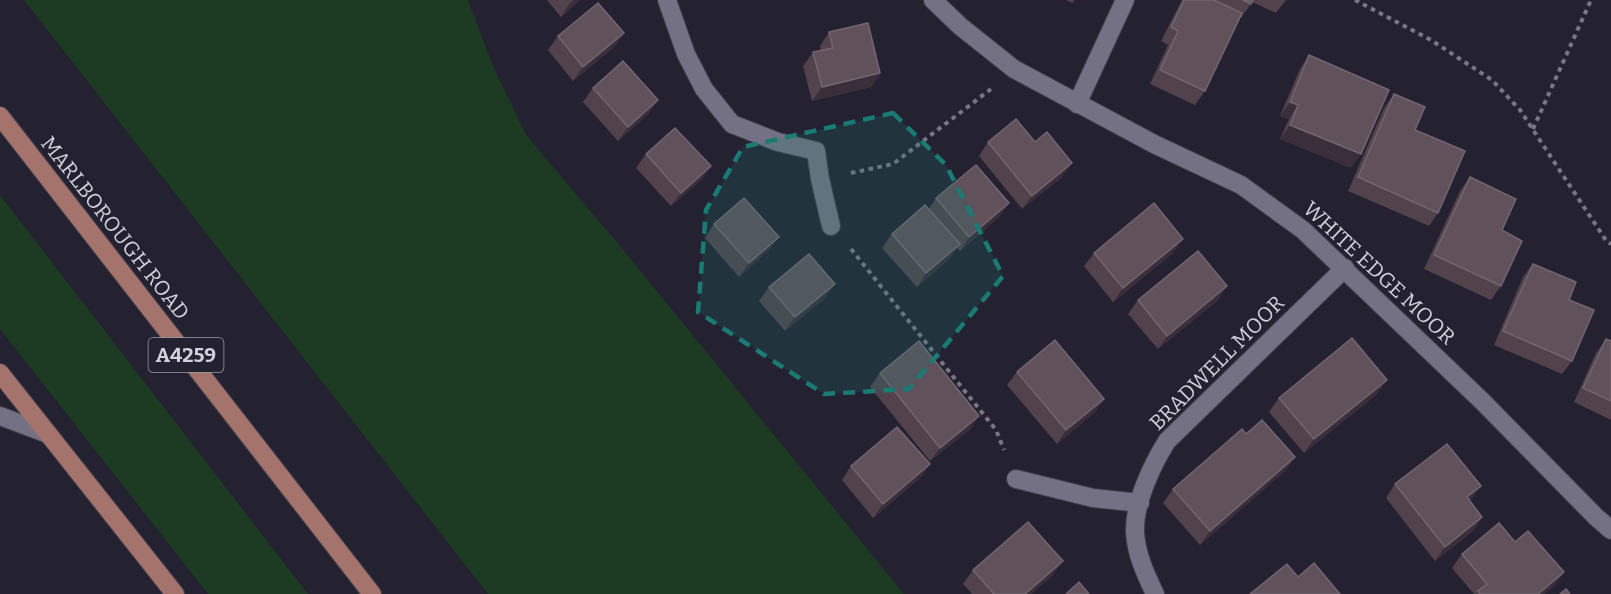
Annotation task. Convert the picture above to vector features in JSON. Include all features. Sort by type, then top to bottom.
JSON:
[{"type":"main road","name":"MARLBOROUGH ROAD","points":[[0,116],[372,594]]},
{"type":"main road","points":[[0,373],[175,594]]},
{"type":"street","points":[[667,0],[682,44],[704,89],[732,124],[778,142],[816,151],[831,226]]},
{"type":"street","name":"WHITE EDGE MOOR","points":[[933,0],[960,26],[1014,69],[1077,104],[1241,185],[1303,230],[1482,401],[1611,530]]},
{"type":"street","points":[[1077,104],[1125,0]]},
{"type":"street","name":"BRADWELL MOOR","points":[[1155,594],[1142,565],[1135,531],[1140,503],[1153,463],[1167,441],[1345,268]]},
{"type":"street","points":[[0,416],[48,434]]},
{"type":"street","points":[[1016,478],[1093,498],[1140,503]]},
{"type":"path","points":[[1355,0],[1431,40],[1492,80],[1520,110],[1607,242],[1611,244]]},
{"type":"path","points":[[1533,130],[1591,0]]},
{"type":"path","points":[[820,179],[893,164],[981,98],[1014,69]]},
{"type":"path","points":[[831,226],[996,430],[1016,478]]},
{"type":"highlighted area","points":[[893,113],[946,165],[1003,276],[909,389],[824,394],[698,312],[706,210],[743,147]]},
{"type":"green space","points":[[24,0],[468,0],[493,66],[526,135],[620,246],[904,594],[488,594]]},
{"type":"green space","points":[[0,195],[308,594],[208,594],[0,329]]},
{"type":"building","points":[[1184,0],[1214,0],[1242,13],[1205,91],[1160,70],[1178,31],[1171,27]]},
{"type":"building","points":[[598,3],[624,33],[583,67],[558,36]]},
{"type":"building","points":[[868,23],[880,73],[822,87],[813,52],[833,48],[829,32]]},
{"type":"building","points":[[1309,55],[1389,90],[1361,154],[1290,125],[1298,105],[1290,102]]},
{"type":"building","points":[[623,61],[658,100],[628,127],[593,88]]},
{"type":"building","points":[[1394,94],[1425,107],[1415,130],[1465,151],[1438,213],[1358,177]]},
{"type":"building","points":[[1016,119],[1035,142],[1047,132],[1072,163],[1032,196],[988,142]]},
{"type":"building","points":[[675,128],[711,166],[681,193],[646,154]]},
{"type":"building","points":[[976,165],[1009,203],[969,237],[936,198]]},
{"type":"building","points":[[1470,177],[1516,199],[1502,230],[1522,241],[1501,286],[1434,255]]},
{"type":"building","points":[[744,198],[779,237],[749,263],[714,224]]},
{"type":"building","points":[[1154,203],[1183,239],[1123,288],[1094,253]]},
{"type":"building","points":[[925,205],[960,244],[926,273],[892,234]]},
{"type":"building","points":[[1198,251],[1227,286],[1167,336],[1138,300]]},
{"type":"building","points":[[809,254],[835,284],[795,317],[769,287]]},
{"type":"building","points":[[1533,264],[1576,282],[1569,300],[1594,310],[1572,361],[1503,331]]},
{"type":"building","points":[[1352,338],[1387,380],[1314,439],[1279,398]]},
{"type":"building","points":[[1606,339],[1611,341],[1611,401],[1583,388]]},
{"type":"building","points":[[1055,340],[1104,399],[1066,430],[1017,372]]},
{"type":"building","points":[[919,341],[979,416],[940,448],[880,373]]},
{"type":"building","points":[[1262,420],[1295,457],[1210,531],[1173,489],[1242,429],[1246,434]]},
{"type":"building","points":[[897,427],[930,464],[883,504],[851,466]]},
{"type":"building","points":[[1447,444],[1481,486],[1467,497],[1482,517],[1445,547],[1395,484]]},
{"type":"building","points":[[1028,522],[1063,561],[1025,594],[994,594],[973,570]]},
{"type":"building","points":[[1499,523],[1515,542],[1528,531],[1564,572],[1538,594],[1480,594],[1478,591],[1487,584],[1462,554]]},
{"type":"building","points":[[1314,563],[1340,594],[1250,594],[1287,564],[1298,577]]},
{"type":"building","points":[[1079,582],[1089,594],[1066,594]]},
{"type":"building","points":[[1566,589],[1570,594],[1560,594]]}]
